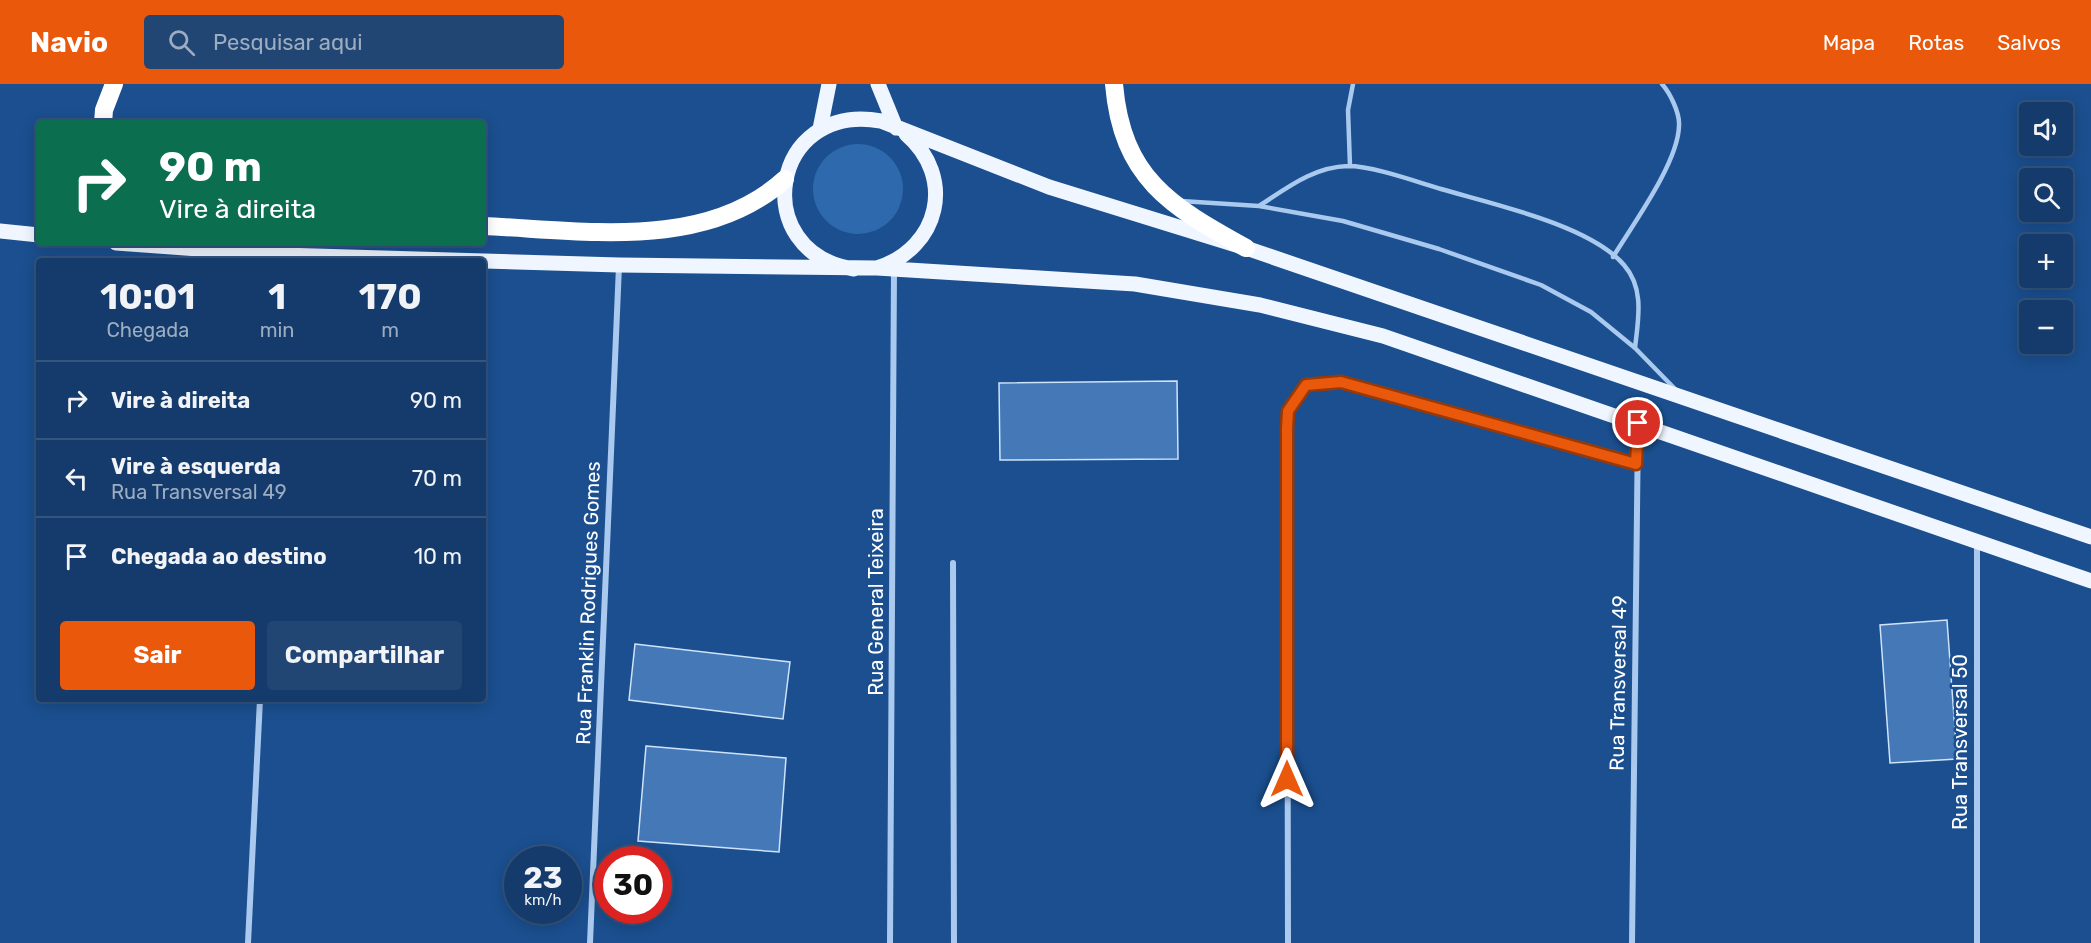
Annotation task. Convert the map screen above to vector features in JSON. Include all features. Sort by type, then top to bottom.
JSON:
[{"type":"highway","points":[[103,120],[106,100],[114,84]]},
{"type":"highway","points":[[1114,84],[1122,130],[1140,169],[1167,200],[1199,222],[1246,248]]},
{"type":"highway","points":[[486,226],[634,231],[683,227],[749,205],[767,195],[785,179]]},
{"type":"main road","points":[[820,129],[830,84]]},
{"type":"main road","points":[[878,84],[900,130],[929,161],[935,186],[932,217],[924,235],[893,266]]},
{"type":"main road","points":[[854,269],[829,263],[808,249],[799,239],[788,217],[785,179],[801,146],[820,129],[831,123],[856,118],[881,121],[1049,187],[1246,248],[2091,537]]},
{"type":"main road","points":[[0,231],[36,235]]},
{"type":"main road","points":[[149,246],[282,258]]},
{"type":"main road","points":[[486,262],[854,269],[893,266],[1135,284],[1260,305],[1383,336],[2091,581]]},
{"type":"street","name":"Rua Franklin Rodrigues Gomes","points":[[590,943],[619,265]]},
{"type":"street","name":"Rua General Teixeira","points":[[890,943],[893,266]]},
{"type":"street","points":[[1288,943],[1287,428],[1288,411],[1306,385],[1341,382],[1636,464]]},
{"type":"street","name":"Rua Transversal 49","points":[[1632,943],[1638,423]]},
{"type":"street","name":"Rua Transversal 50","points":[[1977,540],[1977,943]]},
{"type":"street","points":[[953,563],[954,943]]},
{"type":"street","points":[[248,943],[260,702]]},
{"type":"lane","points":[[1350,166],[1348,110],[1353,84]]},
{"type":"lane","points":[[1613,257],[1672,158],[1680,125],[1668,92],[1662,84]]},
{"type":"lane","points":[[1259,206],[1314,171],[1350,166],[1409,180],[1543,220],[1594,242],[1625,266],[1640,298],[1635,348]]},
{"type":"lane","points":[[1167,200],[1259,206],[1342,221],[1438,249],[1541,285],[1591,312],[1635,348],[1681,395]]},
{"type":"shaded area","points":[[858,144],[875,148],[890,157],[899,172],[903,189],[899,206],[890,221],[875,230],[858,234],[841,230],[826,221],[817,206],[813,189],[817,172],[826,157],[841,148]]},
{"type":"building","points":[[1177,381],[1178,459],[1000,460],[999,383]]},
{"type":"building","points":[[1947,620],[1957,759],[1890,763],[1880,625]]},
{"type":"building","points":[[635,644],[790,662],[783,719],[629,700]]},
{"type":"building","points":[[646,746],[786,758],[779,852],[638,841]]},
{"type":"route","points":[[1287,779],[1287,428],[1288,411],[1306,385],[1341,382],[1636,464],[1638,423]]}]
